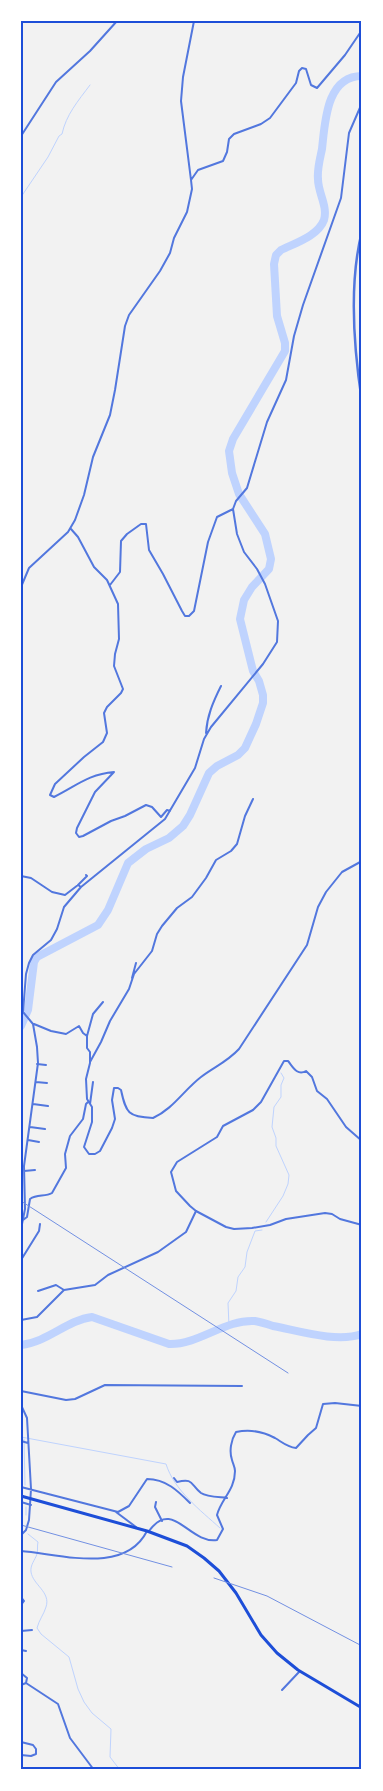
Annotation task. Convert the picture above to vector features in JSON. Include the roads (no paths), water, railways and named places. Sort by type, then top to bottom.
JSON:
[{"type":"highway","points":[[22,1496],[148,1531],[187,1546],[219,1571],[236,1593],[261,1635],[277,1653],[300,1671],[362,1708]]},
{"type":"street","points":[[21,136],[56,82],[90,51],[117,21]]},
{"type":"street","points":[[21,587],[29,568],[71,529],[84,495],[93,457],[110,415],[124,326],[129,315],[160,271],[170,253],[174,238],[187,212],[192,189],[181,101],[183,76],[194,21]]},
{"type":"street","points":[[191,180],[198,170],[223,161],[227,152],[228,139],[234,134],[261,124],[270,118],[296,83],[299,71],[302,68],[306,69],[311,85],[317,88],[345,55],[362,30]]},
{"type":"street","points":[[206,736],[263,664],[277,642],[278,621],[266,584],[258,569],[244,552],[237,534],[234,509],[236,501],[247,488],[267,422],[286,380],[294,336],[303,306],[338,210],[346,168],[349,133],[362,104]]},
{"type":"street","points":[[362,231],[355,270],[354,292],[357,362],[362,402]]},
{"type":"street","points":[[110,584],[120,572],[121,541],[141,524],[146,524],[148,550],[185,616],[189,616],[194,611],[208,542],[217,517],[234,509]]},
{"type":"street","points":[[71,529],[78,537],[94,567],[110,584],[118,604],[119,639],[114,666],[122,693],[106,708],[104,713],[108,733],[103,742],[55,784],[50,795],[54,797],[89,778],[102,773],[114,772],[95,792],[76,828],[76,833],[79,837],[111,821],[131,814],[146,805],[152,807],[161,818],[167,810],[170,811]]},
{"type":"street","points":[[21,1018],[23,1013],[23,987],[33,955],[51,940],[57,929],[64,907],[81,887],[165,820],[195,768],[206,736],[211,706],[221,686]]},
{"type":"street","points":[[253,799],[236,844],[231,851],[216,860],[192,897],[177,908],[157,934],[152,950],[134,974],[129,989],[110,1021],[90,1063],[86,1079],[89,1103],[92,1107],[92,1122],[84,1147],[89,1154],[100,1152],[115,1119],[112,1100],[114,1088],[122,1090],[126,1109],[133,1115],[153,1118],[169,1108],[199,1078],[230,1059],[239,1049],[306,945],[318,907],[326,892],[342,872],[362,861]]},
{"type":"street","points":[[21,876],[31,878],[52,892],[65,895],[78,885],[86,875]]},
{"type":"street","points":[[132,980],[136,963]]},
{"type":"street","points":[[90,1063],[90,1052],[86,1048],[87,1036],[93,1014],[103,1002]]},
{"type":"street","points":[[23,1013],[32,1023],[51,1031],[66,1034],[79,1026],[87,1036]]},
{"type":"street","points":[[21,1229],[23,1220],[24,1171],[37,1064],[37,1047],[32,1023]]},
{"type":"street","points":[[362,1141],[350,1132],[327,1099],[317,1091],[312,1077],[306,1071],[298,1072],[288,1061],[284,1062],[261,1102],[248,1113],[222,1126],[217,1137],[177,1162],[172,1172],[176,1191],[196,1211],[226,1228],[234,1229],[270,1225],[286,1219],[325,1213],[362,1225]]},
{"type":"street","points":[[37,1064],[46,1065]]},
{"type":"street","points":[[36,1082],[47,1083]]},
{"type":"street","points":[[23,1220],[27,1217],[30,1198],[52,1193],[66,1168],[66,1147],[70,1136],[83,1119],[86,1104],[89,1103],[93,1082]]},
{"type":"street","points":[[33,1104],[48,1106]]},
{"type":"street","points":[[30,1127],[45,1129]]},
{"type":"street","points":[[28,1140],[39,1142]]},
{"type":"street","points":[[24,1171],[35,1170]]},
{"type":"street","points":[[24,1188],[30,1188]]},
{"type":"street","points":[[21,1320],[37,1317],[64,1290],[95,1285],[108,1276],[158,1252],[186,1232],[196,1211]]},
{"type":"street","points":[[21,1260],[39,1231],[40,1224]]},
{"type":"street","points":[[38,1290],[56,1285],[64,1290]]},
{"type":"street","points":[[21,1391],[66,1400],[75,1399],[105,1385],[242,1386]]},
{"type":"street","points":[[21,1551],[85,1559],[116,1556],[144,1538],[154,1525],[162,1520],[172,1519],[177,1520],[196,1535],[210,1541],[217,1540],[223,1529],[217,1516],[218,1509],[232,1488],[234,1480],[235,1470],[231,1455],[231,1445],[236,1432],[245,1430],[259,1431],[288,1446],[296,1448],[316,1428],[323,1404],[362,1406]]},
{"type":"street","points":[[21,1405],[26,1416],[31,1489],[31,1505],[26,1530],[21,1535]]},
{"type":"street","points":[[21,1412],[26,1416]]},
{"type":"street","points":[[21,1440],[28,1442]]},
{"type":"street","points":[[174,1478],[177,1482],[190,1481],[202,1494],[226,1498]]},
{"type":"street","points":[[21,1487],[118,1512],[129,1506],[147,1479],[164,1482],[177,1491],[190,1504]]},
{"type":"street","points":[[21,1502],[31,1505]]},
{"type":"street","points":[[156,1502],[155,1507],[162,1520]]},
{"type":"street","points":[[114,1510],[137,1528]]},
{"type":"street","points":[[21,1597],[24,1601],[21,1605]]},
{"type":"street","points":[[21,1631],[32,1630]]},
{"type":"street","points":[[21,1650],[26,1651]]},
{"type":"street","points":[[282,1690],[300,1671]]},
{"type":"street","points":[[21,1673],[27,1678],[26,1683]]},
{"type":"street","points":[[21,1685],[26,1683]]},
{"type":"street","points":[[26,1683],[58,1704],[70,1738],[94,1770]]},
{"type":"street","points":[[362,1736],[362,1750]]},
{"type":"street","points":[[21,1742],[33,1746],[36,1749],[36,1754],[31,1756],[21,1755]]},
{"type":"waterway","points":[[21,1026],[28,1010],[34,962],[37,957],[98,925],[108,910],[128,863],[146,849],[169,838],[183,826],[209,773],[217,766],[238,755],[245,748],[256,724],[263,703],[263,695],[259,681],[253,671],[240,619],[244,600],[252,587],[269,569],[271,559],[265,534],[239,494],[232,473],[229,451],[233,439],[285,351],[285,343],[277,316],[274,264],[276,255],[281,250],[311,235],[321,226],[324,220],[325,210],[318,184],[318,172],[326,114],[334,92],[341,84],[350,78],[362,76]]},
{"type":"waterway","points":[[21,197],[62,134],[73,108],[90,85]]},
{"type":"waterway","points":[[266,1222],[283,1196],[288,1184],[289,1175],[276,1146],[276,1138],[272,1127],[274,1107],[281,1097],[281,1085],[284,1078],[281,1073]]},
{"type":"waterway","points":[[229,1326],[228,1303],[236,1291],[238,1277],[245,1267],[247,1252],[255,1231],[262,1230]]},
{"type":"waterway","points":[[21,1345],[40,1340],[74,1322],[92,1317],[169,1344],[191,1341],[244,1321],[255,1321],[330,1337],[362,1334]]},
{"type":"waterway","points":[[21,1437],[166,1464],[181,1491],[220,1528]]},
{"type":"waterway","points":[[24,1439],[25,1485]]},
{"type":"waterway","points":[[26,1507],[26,1515]]},
{"type":"waterway","points":[[28,1534],[38,1542],[37,1554],[31,1569],[32,1577],[44,1593],[47,1602],[37,1628],[41,1634],[69,1657],[78,1689],[84,1702],[92,1713],[111,1729],[110,1757],[120,1770]]},
{"type":"railway","points":[[21,1201],[288,1373]]},
{"type":"railway","points":[[21,1525],[172,1567]]},
{"type":"railway","points":[[214,1578],[267,1596],[362,1646]]}]
